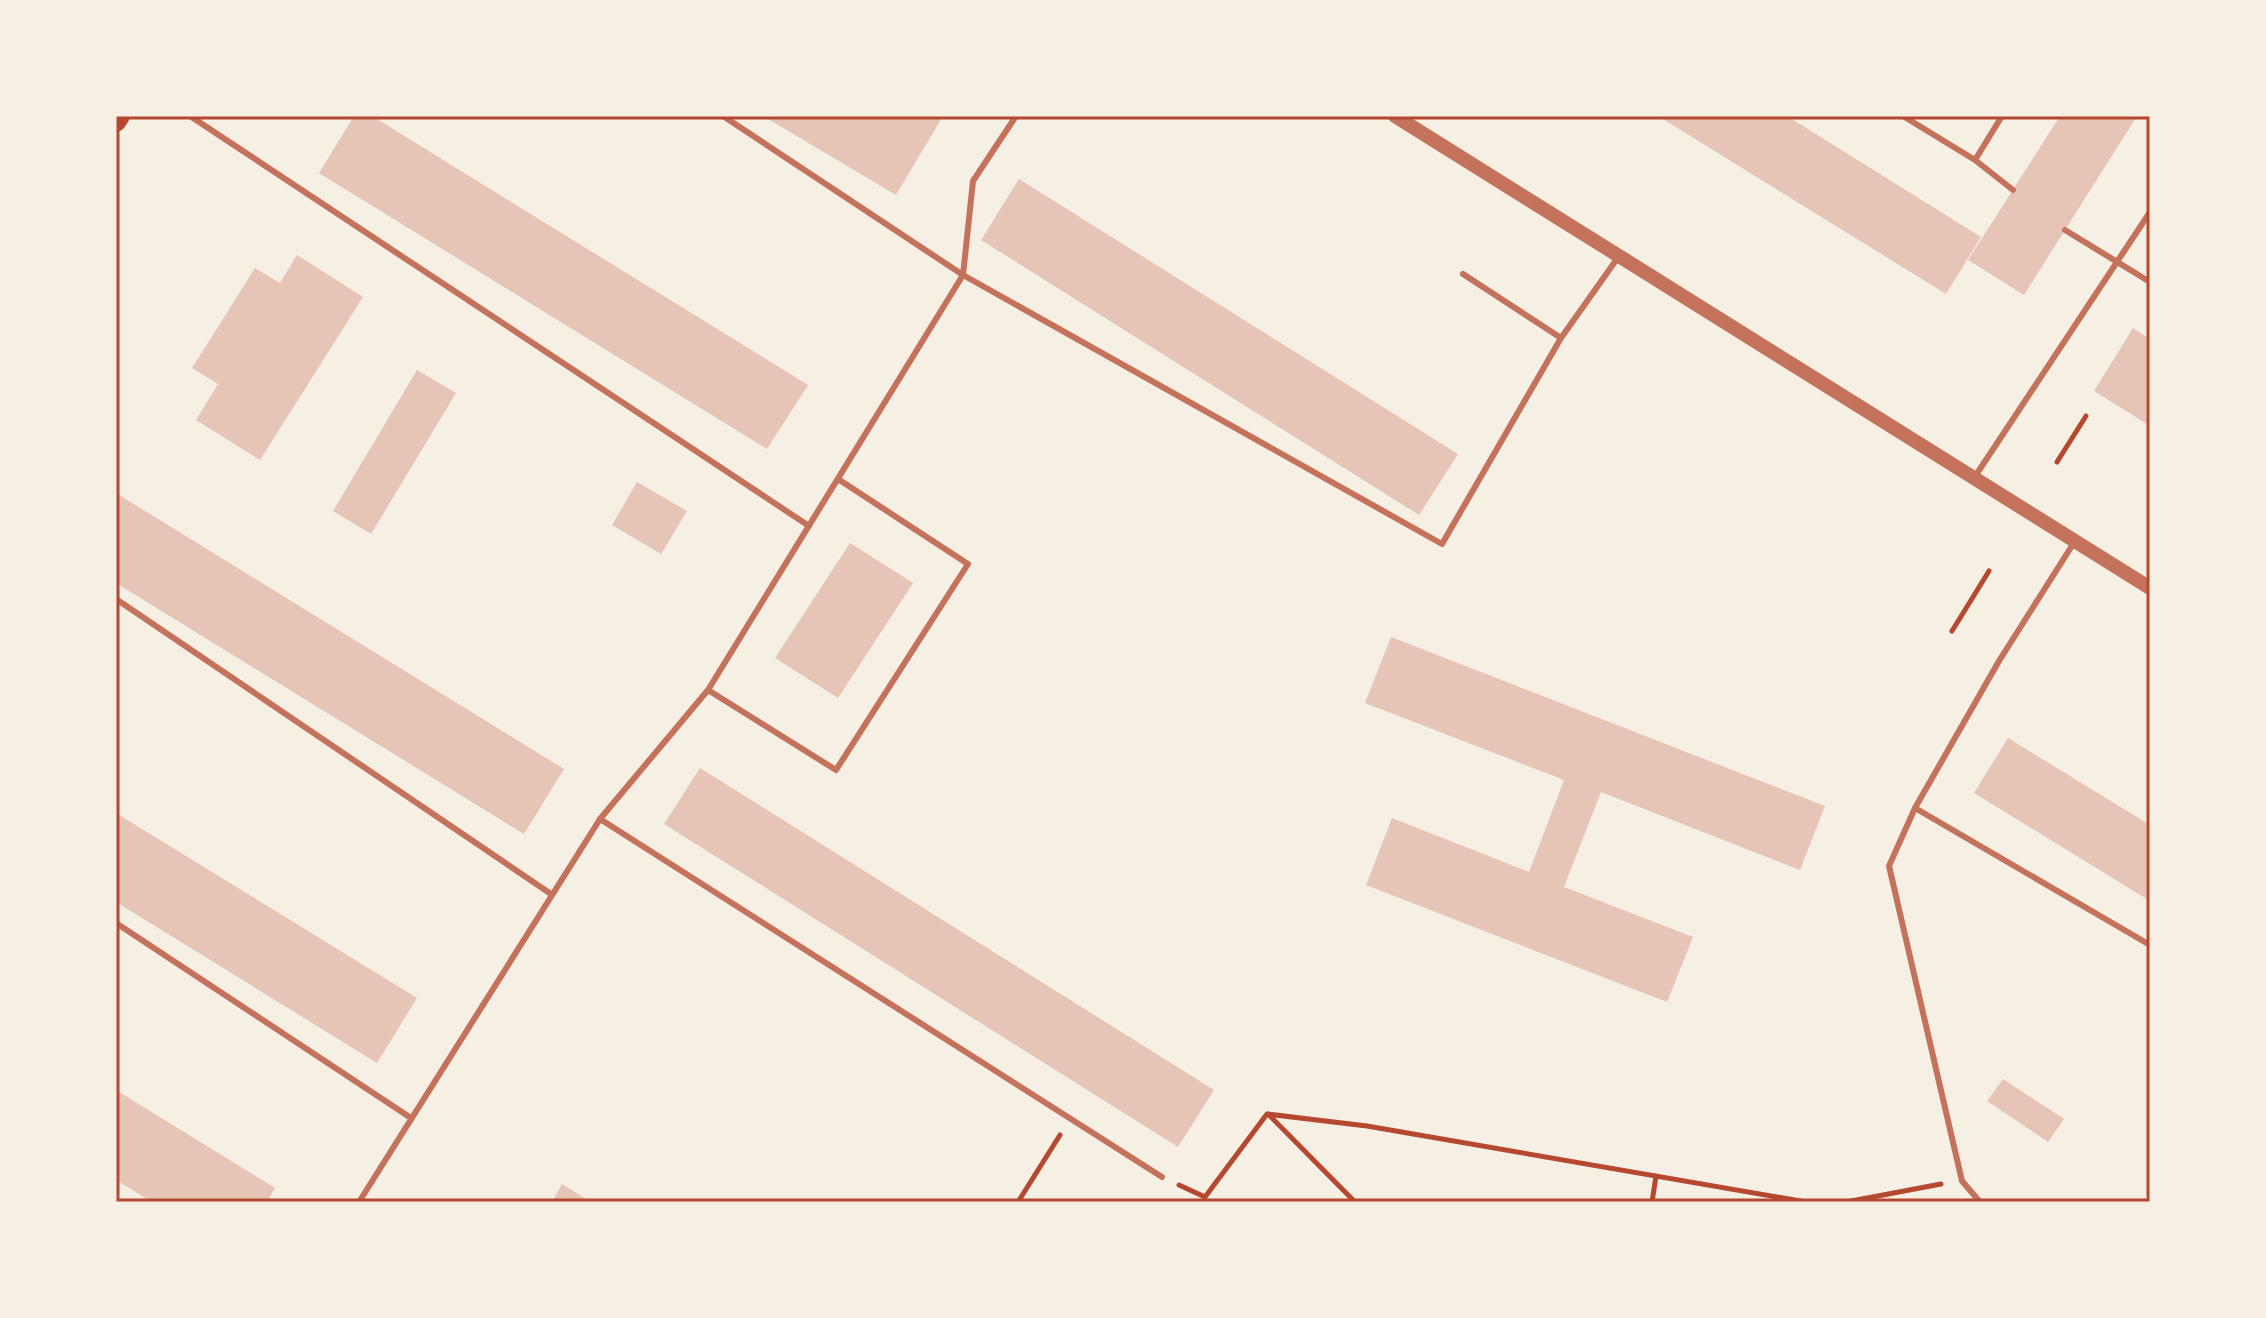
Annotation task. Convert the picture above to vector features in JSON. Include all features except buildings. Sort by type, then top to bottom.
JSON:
[{"type":"main road","points":[[116,122],[120,116]]},
{"type":"street","points":[[1395,116],[2150,588]]},
{"type":"lane","points":[[190,116],[809,526]]},
{"type":"lane","points":[[723,116],[963,275],[1442,544],[1561,338],[1619,256]]},
{"type":"lane","points":[[359,1202],[600,819],[708,690],[963,275],[973,181],[1016,116]]},
{"type":"lane","points":[[1903,116],[1975,160],[2013,190]]},
{"type":"lane","points":[[1975,160],[2002,116]]},
{"type":"lane","points":[[1974,478],[2150,212]]},
{"type":"lane","points":[[2065,230],[2150,282]]},
{"type":"lane","points":[[1463,274],[1561,338]]},
{"type":"lane","points":[[708,690],[836,770],[968,564],[838,479]]},
{"type":"lane","points":[[1980,1202],[1962,1181],[1889,866],[1915,808],[1999,661],[2075,541]]},
{"type":"lane","points":[[116,599],[551,894]]},
{"type":"lane","points":[[1915,808],[2150,945]]},
{"type":"lane","points":[[600,819],[1162,1177]]},
{"type":"lane","points":[[116,923],[411,1118]]},
{"type":"path","points":[[2057,462],[2086,416]]},
{"type":"path","points":[[1952,631],[1989,571]]},
{"type":"path","points":[[1267,1114],[1367,1126],[1806,1202]]},
{"type":"path","points":[[1162,1177],[1205,1197],[1267,1114]]},
{"type":"path","points":[[1267,1114],[1355,1202]]},
{"type":"path","points":[[1018,1202],[1070,1119]]},
{"type":"path","points":[[1652,1202],[1656,1176]]},
{"type":"path","points":[[1846,1202],[1962,1181]]}]
